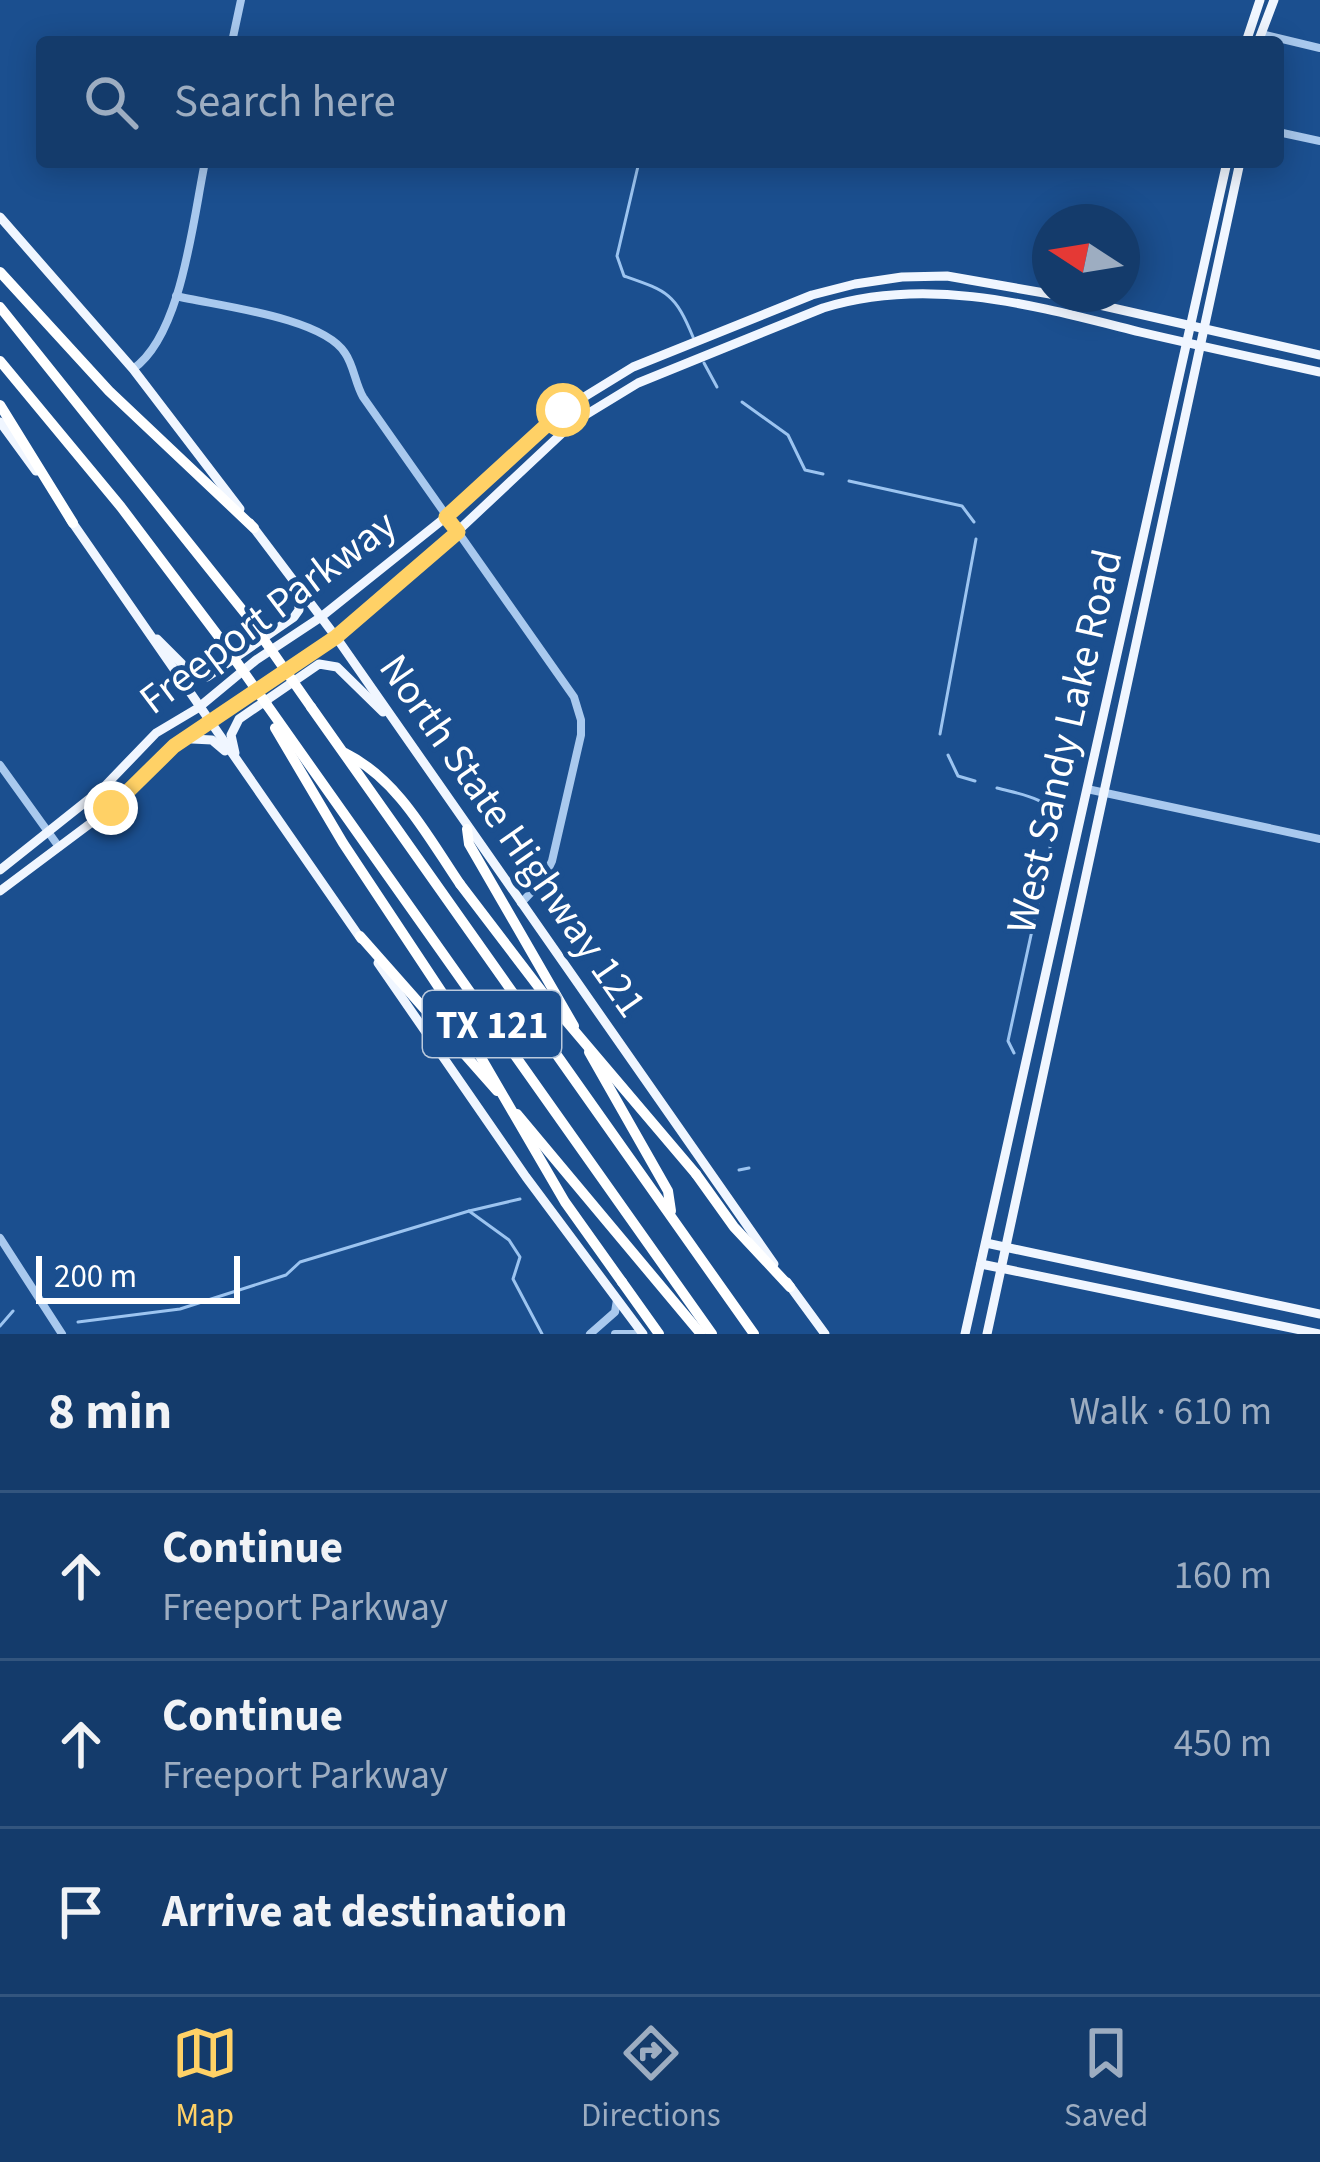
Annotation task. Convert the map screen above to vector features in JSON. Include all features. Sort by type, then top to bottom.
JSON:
[{"type":"highway","points":[[0,272],[109,391],[254,528]]},
{"type":"highway","name":"TX 121","points":[[0,308],[248,617],[754,1334]]},
{"type":"highway","name":"TX 121","points":[[0,361],[121,507],[219,637],[712,1334]]},
{"type":"highway","points":[[0,405],[73,523]]},
{"type":"highway","points":[[270,709],[272,723],[343,843],[451,1006],[565,1202],[659,1334]]},
{"type":"highway","points":[[343,752],[369,765],[386,782],[550,1002],[696,1174],[734,1227],[790,1287]]},
{"type":"highway","points":[[467,829],[469,844],[668,1191],[671,1214]]},
{"type":"highway","points":[[360,937],[544,1144],[701,1334]]},
{"type":"main road","points":[[1248,36],[1260,0]]},
{"type":"main road","points":[[1260,36],[1274,0]]},
{"type":"main road","name":"West Sandy Lake Road","points":[[965,1334],[1226,168]]},
{"type":"main road","name":"West Sandy Lake Road","points":[[987,1334],[1239,168]]},
{"type":"main road","name":"North State Highway 121","points":[[0,213],[133,370],[336,637],[824,1334]]},
{"type":"main road","name":"Freeport Parkway","points":[[0,870],[103,788],[156,733],[198,708],[256,660],[321,617],[446,517],[563,410],[632,367],[812,295],[902,277],[968,278],[1032,290]]},
{"type":"main road","name":"Freeport Parkway","points":[[0,891],[111,808],[186,739],[336,637],[458,532],[574,422],[638,383],[851,299],[946,293],[1032,307]]},
{"type":"main road","name":"Freeport Parkway","points":[[1057,312],[1202,346]]},
{"type":"main road","name":"Freeport Parkway","points":[[1128,312],[1205,330]]},
{"type":"main road","points":[[1205,330],[1320,355]]},
{"type":"main road","points":[[1202,346],[1320,372]]},
{"type":"main road","points":[[0,422],[526,1177],[641,1334]]},
{"type":"main road","points":[[1144,531],[1163,532]]},
{"type":"main road","points":[[140,623],[190,672],[207,677],[294,617],[297,585]]},
{"type":"main road","points":[[308,599],[322,604],[343,599]]},
{"type":"main road","points":[[351,658],[349,638],[356,620]]},
{"type":"main road","points":[[238,762],[231,734],[239,719],[319,664],[337,667],[400,729]]},
{"type":"main road","points":[[177,721],[180,682]]},
{"type":"main road","points":[[186,739],[212,740],[238,762]]},
{"type":"main road","points":[[1024,1072],[1043,1077]]},
{"type":"main road","points":[[986,1243],[1320,1314]]},
{"type":"main road","points":[[981,1264],[1320,1334]]},
{"type":"main road","points":[[1279,1326],[1283,1306]]},
{"type":"street","points":[[233,36],[241,0]]},
{"type":"street","points":[[1284,42],[1320,48]]},
{"type":"street","points":[[1284,133],[1320,141]]},
{"type":"street","points":[[133,370],[160,342],[176,296],[204,168]]},
{"type":"street","points":[[176,296],[316,328],[337,342],[363,397],[574,697],[581,720],[552,861],[543,880],[521,902]]},
{"type":"street","points":[[0,765],[59,847]]},
{"type":"street","points":[[1086,789],[1320,839]]},
{"type":"street","points":[[0,1238],[62,1334]]},
{"type":"street","points":[[590,1334],[615,1312],[617,1299]]},
{"type":"street","points":[[616,1334],[641,1334]]},
{"type":"waterway","points":[[638,168],[617,256],[624,276],[660,290],[675,302],[693,337]]},
{"type":"waterway","points":[[704,363],[717,387]]},
{"type":"waterway","points":[[742,402],[788,435],[805,470],[823,474]]},
{"type":"waterway","points":[[849,481],[962,506],[974,522]]},
{"type":"waterway","points":[[940,734],[976,539]]},
{"type":"waterway","points":[[948,755],[958,776],[975,781]]},
{"type":"waterway","points":[[997,788],[1040,801],[1056,820],[1008,1041],[1014,1053]]},
{"type":"waterway","points":[[739,1170],[749,1168]]},
{"type":"waterway","points":[[469,1211],[520,1199]]},
{"type":"waterway","points":[[78,1322],[180,1309],[286,1275],[300,1262],[469,1211],[509,1240],[520,1257],[513,1279],[542,1334]]},
{"type":"waterway","points":[[0,1326],[13,1311]]},
{"type":"route","points":[[111,808],[174,746],[336,637],[413,573],[458,532],[446,517],[563,410]]}]
